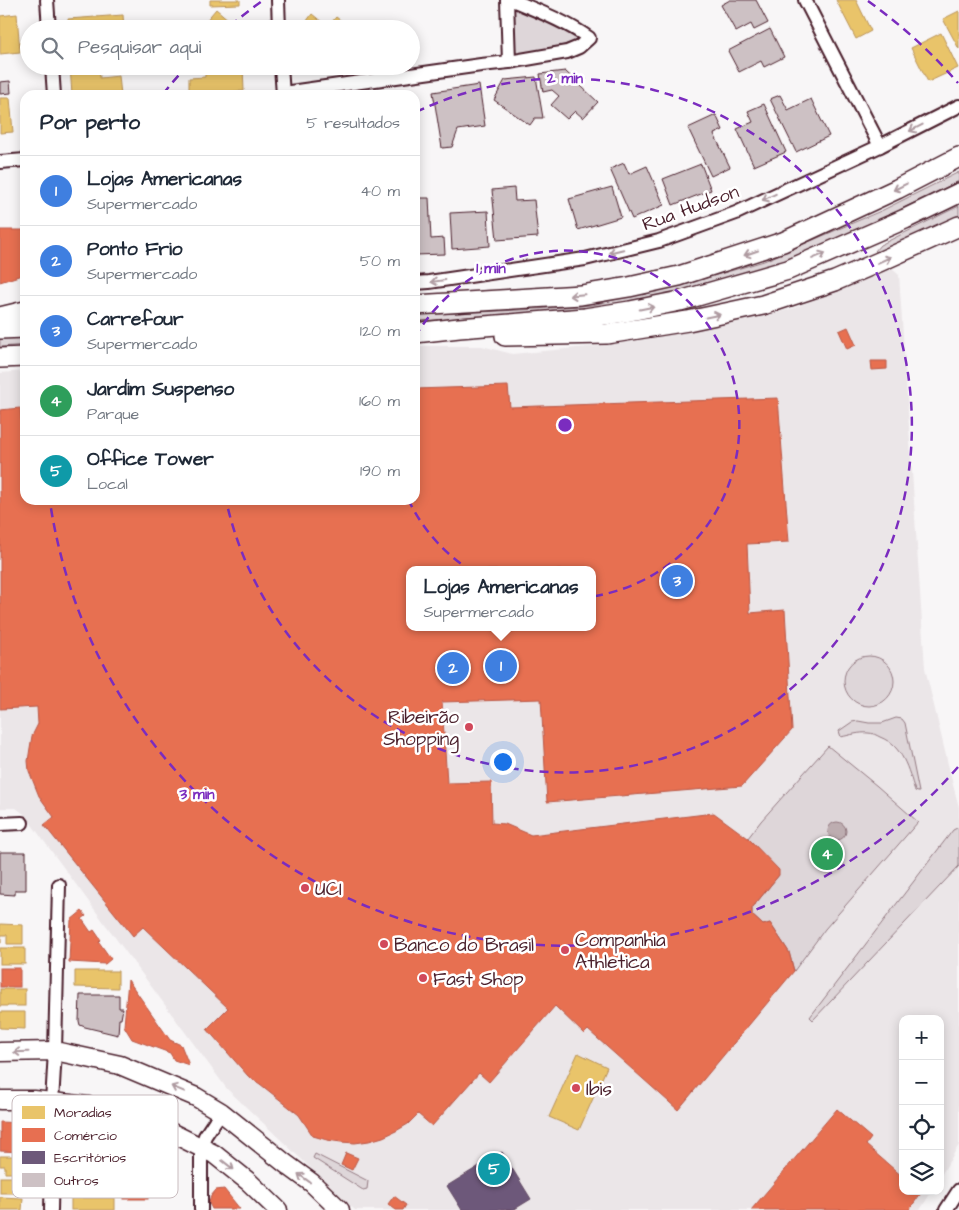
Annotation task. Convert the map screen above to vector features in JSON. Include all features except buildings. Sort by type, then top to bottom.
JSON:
[{"type":"main road","points":[[420,305],[581,295],[629,288],[678,276],[783,242],[959,157]]},
{"type":"main road","points":[[420,333],[459,328],[584,318],[680,301],[788,270],[905,219],[959,193]]},
{"type":"main road","points":[[459,328],[470,337],[607,334],[688,321],[763,305],[835,281],[959,226]]},
{"type":"main road","points":[[0,317],[20,312]]},
{"type":"main road","points":[[0,330],[20,328]]},
{"type":"main road","points":[[0,358],[20,357]]},
{"type":"street","points":[[48,0],[49,20]]},
{"type":"street","points":[[278,0],[279,20]]},
{"type":"street","points":[[507,0],[510,62]]},
{"type":"street","points":[[420,74],[567,52],[579,47],[589,38],[573,27],[512,0]]},
{"type":"street","points":[[806,0],[880,146]]},
{"type":"street","points":[[53,75],[54,90]]},
{"type":"street","points":[[282,75],[283,90]]},
{"type":"street","points":[[310,90],[413,75]]},
{"type":"street","name":"Rua Hudson","points":[[420,283],[585,259],[659,241],[736,213],[880,146],[959,106]]},
{"type":"street","points":[[0,162],[20,160]]},
{"type":"street","points":[[0,824],[22,823]]},
{"type":"street","points":[[52,1095],[59,885]]},
{"type":"street","points":[[0,1052],[55,1051],[120,1065],[196,1097],[221,1112],[312,1183],[340,1210]]},
{"type":"street","points":[[201,1210],[201,1147],[204,1136],[221,1112]]},
{"type":"street","points":[[178,1136],[214,1154],[249,1182],[278,1210]]},
{"type":"street","points":[[946,1210],[959,1190]]},
{"type":"shaded area","points":[[510,1],[583,39],[513,61]]},
{"type":"shaded area","points":[[959,172],[959,181],[835,241],[770,267],[685,290],[568,313],[420,321],[420,315],[592,305],[703,279],[764,261],[883,210]]},
{"type":"shaded area","points":[[959,206],[959,217],[879,253],[875,251],[880,245]]},
{"type":"shaded area","name":"Ribeirão Shopping","points":[[890,267],[899,275],[925,668],[959,807],[959,1145],[944,1170],[944,1015],[899,1015],[899,1195],[929,1195],[920,1210],[355,1210],[227,1089],[24,814],[16,808],[0,808],[0,373],[20,371],[20,505],[420,505],[420,346],[482,346],[512,354],[609,345],[747,320],[794,308]]},
{"type":"shaded area","points":[[20,337],[20,345],[0,347],[0,339]]},
{"type":"shaded area","points":[[869,656],[879,658],[887,663],[892,671],[894,681],[892,691],[887,699],[879,704],[869,706],[859,704],[851,699],[846,691],[844,681],[846,671],[851,663],[859,658]]},
{"type":"shaded area","points":[[896,718],[902,719],[905,723],[919,792],[915,791],[904,759],[888,741],[870,733],[858,733],[841,737],[839,731],[852,722],[882,723]]},
{"type":"shaded area","points":[[828,746],[918,822],[825,929],[794,971],[789,952],[770,923],[763,925],[752,915],[752,908],[779,875],[748,838]]},
{"type":"shaded area","points":[[837,822],[843,825],[846,831],[843,837],[837,840],[831,837],[828,831],[831,825]]},
{"type":"shaded area","points":[[959,829],[959,866],[813,1020],[810,1017],[953,830]]},
{"type":"shaded area","points":[[315,1154],[368,1181],[367,1189],[363,1190],[313,1158]]},
{"type":"place","name":"Carrefour","points":[[677,581]]},
{"type":"place","name":"Lojas Americanas","points":[[501,666]]},
{"type":"place","name":"Ponto Frio","points":[[453,668]]},
{"type":"place","name":"Ribeirão Shopping","points":[[469,727]]},
{"type":"place","name":"Jardim Suspenso","points":[[827,854]]},
{"type":"place","name":"UCI","points":[[305,888]]},
{"type":"place","name":"Banco do Brasil","points":[[384,944]]},
{"type":"place","name":"Companhia Athletica","points":[[565,950]]},
{"type":"place","name":"Fast Shop","points":[[423,978]]},
{"type":"place","name":"Ibis","points":[[576,1088]]},
{"type":"place","name":"Office Tower","points":[[494,1169]]}]
